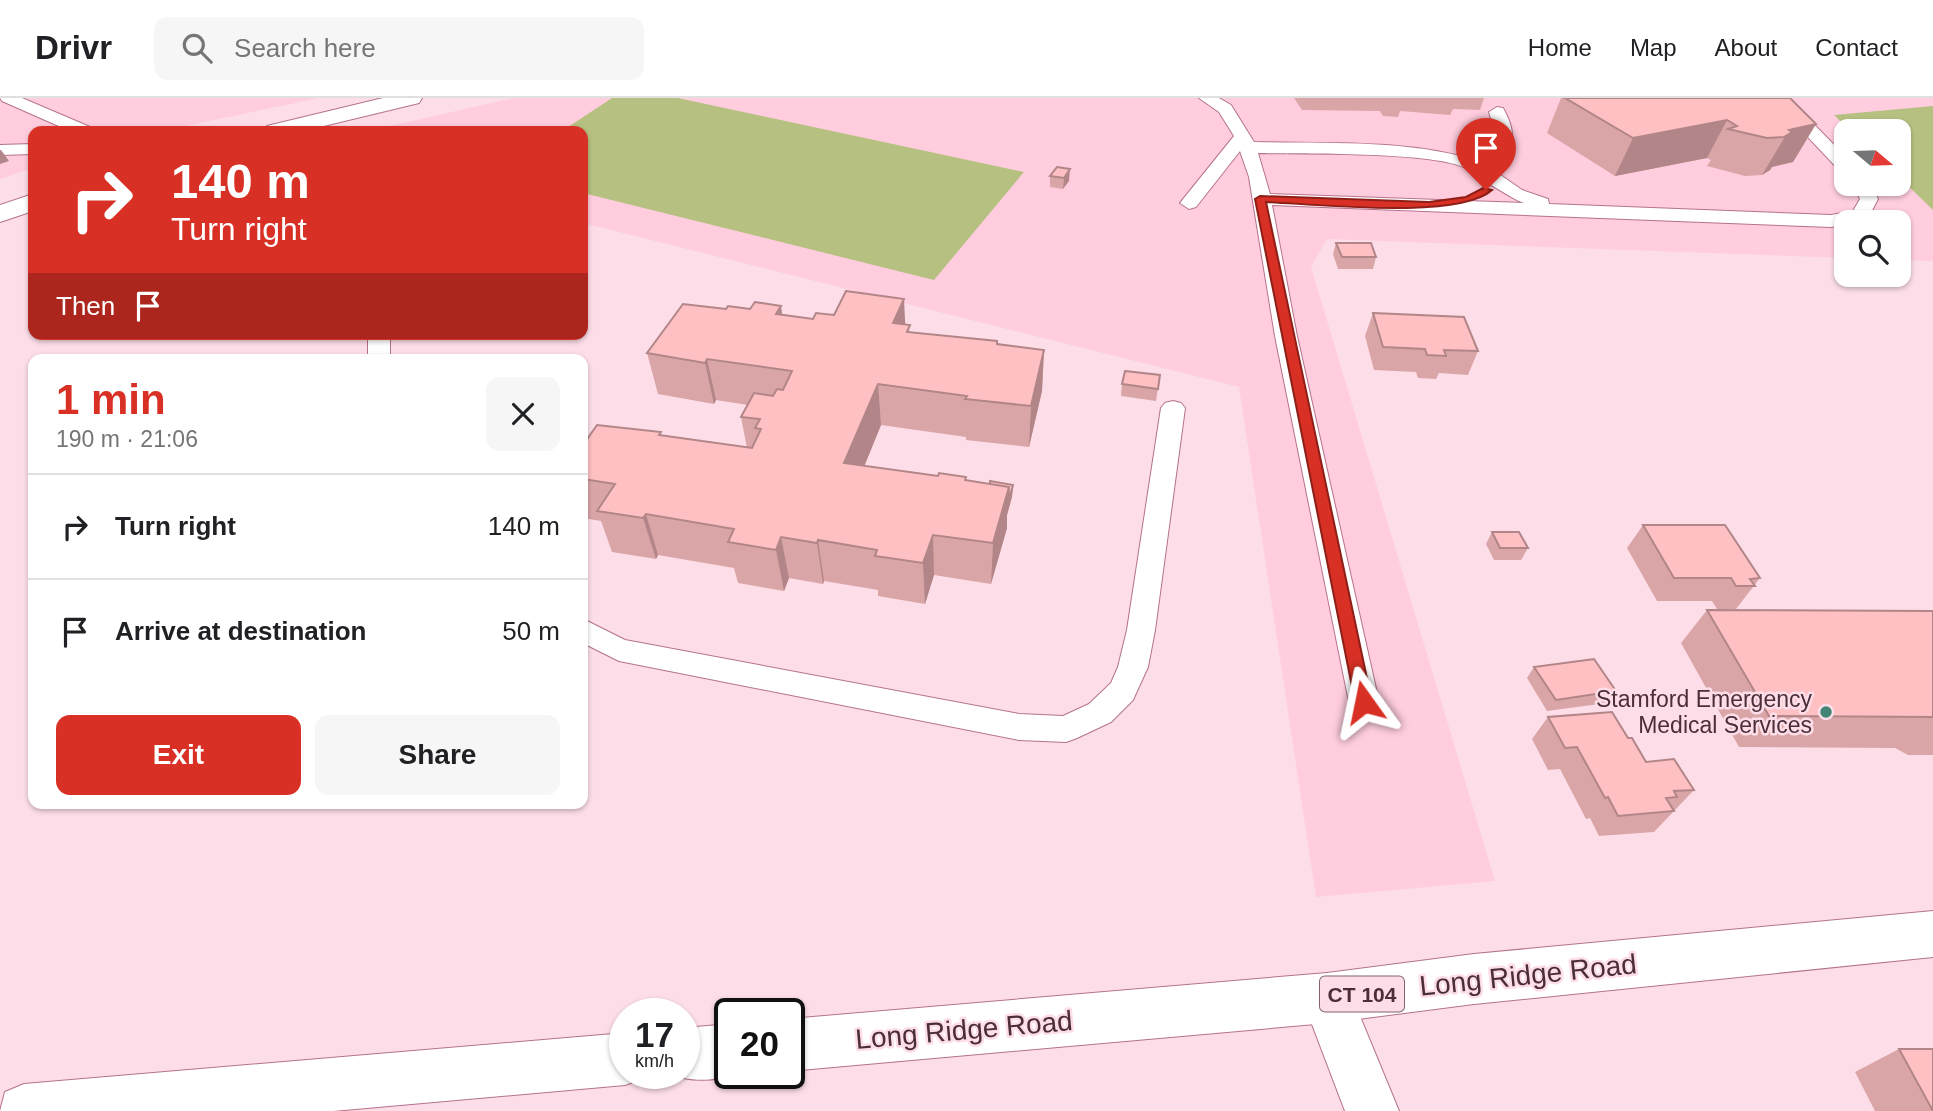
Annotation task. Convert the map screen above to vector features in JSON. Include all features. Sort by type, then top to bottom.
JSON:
[{"type":"main road","points":[[296,126],[411,98]]},
{"type":"main road","points":[[0,214],[28,204]]},
{"type":"main road","name":"Long Ridge Road","points":[[805,1044],[1327,998],[1474,979],[1933,933]]},
{"type":"main road","points":[[1327,998],[1372,1111]]},
{"type":"main road","points":[[24,1111],[609,1060]]},
{"type":"lane","points":[[8,98],[70,126]]},
{"type":"lane","points":[[1207,98],[1225,109],[1245,142],[1258,177],[1260,199],[1364,702]]},
{"type":"lane","points":[[1779,98],[1834,155]]},
{"type":"lane","points":[[1475,166],[1495,160],[1504,150],[1506,132],[1497,112]]},
{"type":"lane","points":[[1245,142],[1398,151],[1445,157],[1475,166],[1515,194],[1535,202],[1582,211]]},
{"type":"lane","points":[[1189,203],[1245,142]]},
{"type":"lane","points":[[0,150],[28,149]]},
{"type":"lane","points":[[1429,205],[1469,200],[1486,190],[1485,178],[1475,166]]},
{"type":"lane","points":[[1260,199],[1831,221],[1860,216],[1869,199],[1868,196]]},
{"type":"lane","points":[[588,634],[619,650],[1019,727],[1066,729],[1100,713],[1122,691],[1133,667],[1141,630],[1173,408]]},
{"type":"shaded area","points":[[0,98],[319,98],[185,126],[28,126],[28,170],[0,179]]},
{"type":"shaded area","points":[[513,98],[1933,98],[1933,261],[1911,260],[1911,210],[1834,210],[1834,258],[1327,239],[1311,267],[1495,881],[1316,897],[1239,387],[588,224],[588,126],[390,126]]},
{"type":"green space","points":[[612,98],[678,98],[1024,172],[934,280],[588,194],[588,126],[570,126]]},
{"type":"green space","points":[[1933,106],[1933,210],[1911,189],[1911,119],[1838,119],[1834,115]]},
{"type":"building","points":[[1565,98],[1790,98],[1816,124],[1789,130],[1792,132],[1784,137],[1767,138],[1728,129],[1737,126],[1727,120],[1633,138]]},
{"type":"building","points":[[1057,167],[1070,169],[1064,178],[1050,176]]},
{"type":"building","points":[[1336,243],[1371,243],[1376,257],[1342,257]]},
{"type":"building","points":[[846,291],[904,299],[893,323],[910,325],[907,332],[997,341],[997,344],[1044,350],[1031,406],[965,399],[967,396],[878,384],[844,463],[938,476],[939,473],[1009,487],[993,543],[933,535],[923,563],[875,556],[877,550],[818,540],[817,543],[781,537],[776,550],[728,542],[734,529],[646,514],[643,518],[597,511],[615,484],[588,480],[588,438],[597,425],[661,432],[659,435],[752,448],[761,429],[755,428],[760,419],[741,417],[754,393],[773,396],[777,389],[783,390],[792,371],[707,359],[705,363],[647,353],[683,304],[750,309],[755,302],[781,306],[776,314],[813,319],[816,313],[834,315]]},
{"type":"building","points":[[1373,313],[1464,317],[1478,351],[1444,350],[1446,356],[1427,355],[1425,349],[1383,347]]},
{"type":"building","points":[[1125,371],[1160,375],[1158,389],[1122,384]]},
{"type":"building","points":[[990,481],[1013,485],[1008,503],[1009,487],[990,484]]},
{"type":"building","points":[[1643,525],[1725,525],[1760,578],[1750,579],[1755,586],[1736,586],[1731,578],[1674,578]]},
{"type":"building","points":[[1492,532],[1519,532],[1528,548],[1500,548]]},
{"type":"building","points":[[1707,610],[1933,611],[1933,717],[1769,716]]},
{"type":"building","points":[[1594,659],[1616,691],[1556,700],[1534,667]]},
{"type":"building","points":[[1612,712],[1646,762],[1674,759],[1694,790],[1674,791],[1677,797],[1666,798],[1674,811],[1618,816],[1577,747],[1565,748],[1548,717]]},
{"type":"building","points":[[1899,1049],[1933,1049],[1933,1111]]},
{"type":"place","name":"Stamford Emergency Medical Services","points":[[1826,712]]},
{"type":"route","points":[[1364,702],[1260,199],[1429,205],[1469,200],[1486,190]]}]
